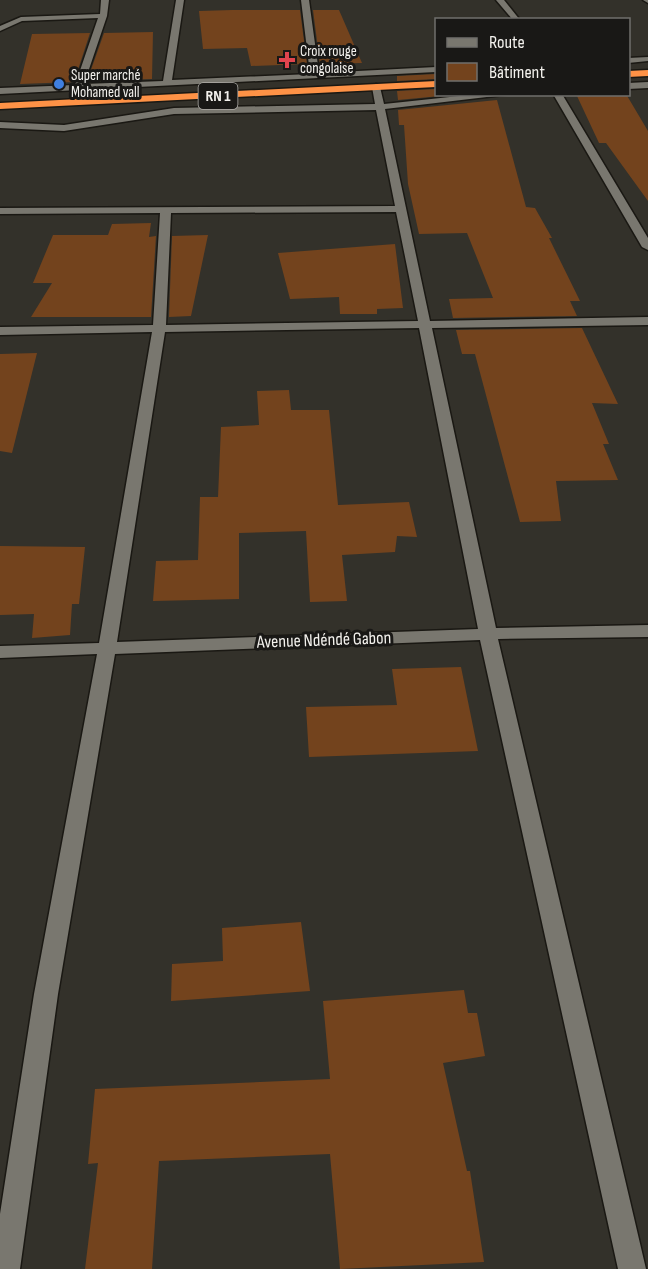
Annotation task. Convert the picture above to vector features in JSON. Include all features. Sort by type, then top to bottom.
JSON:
[{"type":"highway","points":[[630,74],[648,73]]},
{"type":"highway","name":"RN 1","points":[[0,106],[435,84]]},
{"type":"street","points":[[78,88],[103,16],[105,0]]},
{"type":"street","points":[[167,84],[180,0]]},
{"type":"street","points":[[305,0],[315,77]]},
{"type":"street","points":[[500,0],[516,18]]},
{"type":"street","points":[[0,29],[21,19],[103,16]]},
{"type":"street","points":[[630,61],[648,59]]},
{"type":"street","points":[[0,91],[435,70]]},
{"type":"street","points":[[630,86],[648,85]]},
{"type":"street","points":[[376,87],[488,634],[632,1269]]},
{"type":"street","points":[[0,125],[64,128],[174,111],[381,107],[489,96]]},
{"type":"street","points":[[558,96],[648,247]]},
{"type":"street","points":[[0,211],[401,209]]},
{"type":"street","points":[[6,1269],[46,994],[107,648],[159,327],[166,210]]},
{"type":"street","points":[[0,332],[159,327],[648,321]]},
{"type":"street","name":"Avenue Ndéndé Gabon","points":[[0,652],[488,634],[648,631]]},
{"type":"building","points":[[300,10],[307,64],[251,66],[247,48],[203,49],[199,11]]},
{"type":"building","points":[[313,10],[339,10],[362,63],[320,64]]},
{"type":"building","points":[[153,32],[152,79],[87,81],[104,33]]},
{"type":"building","points":[[90,33],[74,82],[20,84],[32,34]]},
{"type":"building","points":[[435,74],[435,79],[397,81],[397,76]]},
{"type":"building","points":[[435,89],[435,96],[440,96],[398,100],[397,91]]},
{"type":"building","points":[[577,96],[627,96],[648,131],[648,201],[606,143],[599,143]]},
{"type":"building","points":[[497,100],[526,207],[535,208],[552,238],[549,238],[580,301],[570,301],[577,316],[453,318],[449,299],[493,298],[467,233],[419,234],[408,184],[404,125],[399,125],[398,110]]},
{"type":"building","points":[[151,223],[149,237],[156,236],[151,317],[31,317],[52,283],[33,283],[53,235],[108,235],[112,224]]},
{"type":"building","points":[[208,235],[191,316],[169,317],[172,236]]},
{"type":"building","points":[[395,244],[403,308],[377,309],[377,314],[340,314],[339,297],[290,299],[278,253]]},
{"type":"building","points":[[582,328],[618,404],[592,403],[609,444],[603,444],[618,480],[556,481],[561,521],[520,522],[475,354],[462,354],[456,330]]},
{"type":"building","points":[[37,353],[12,453],[0,451],[0,354]]},
{"type":"building","points":[[289,390],[291,410],[329,410],[338,505],[409,502],[417,537],[397,536],[395,552],[342,555],[347,601],[310,602],[306,531],[239,533],[239,599],[153,601],[156,561],[198,560],[200,497],[218,497],[221,427],[259,425],[257,391]]},
{"type":"building","points":[[0,546],[85,547],[79,604],[72,604],[70,635],[32,638],[34,614],[0,615]]},
{"type":"building","points":[[461,667],[478,751],[309,757],[306,707],[397,705],[392,669]]},
{"type":"building","points":[[301,922],[310,991],[171,1001],[172,964],[223,961],[222,928]]},
{"type":"building","points":[[464,990],[468,1013],[477,1013],[485,1056],[443,1063],[467,1171],[470,1171],[484,1262],[340,1269],[330,1154],[159,1161],[152,1269],[85,1269],[98,1163],[88,1164],[95,1089],[330,1079],[323,1001]]},
{"type":"place","name":"Croix rouge congolaise","points":[[287,60]]},
{"type":"place","name":"Super marché Mohamed vall","points":[[59,84]]}]
